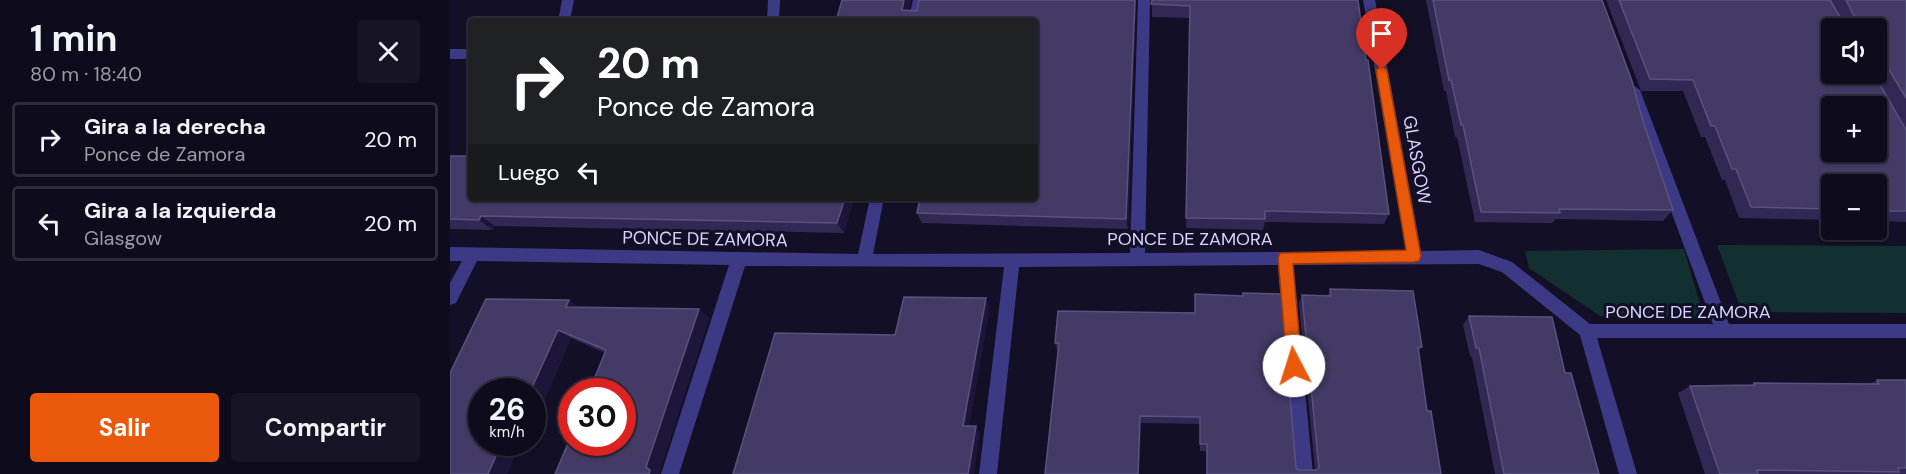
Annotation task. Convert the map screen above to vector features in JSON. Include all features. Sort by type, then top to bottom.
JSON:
[{"type":"street","points":[[565,18],[568,0]]},
{"type":"street","points":[[773,18],[774,0]]},
{"type":"street","points":[[915,18],[919,0]]},
{"type":"street","points":[[1137,259],[1144,0]]},
{"type":"street","name":"GLASGOW","points":[[1369,0],[1414,256]]},
{"type":"street","points":[[450,54],[468,54]]},
{"type":"street","points":[[1628,77],[1725,332]]},
{"type":"street","points":[[864,261],[876,201]]},
{"type":"street","name":"PONCE DE ZAMORA","points":[[450,254],[864,261],[1472,256],[1492,260],[1521,276],[1587,332],[1906,331]]},
{"type":"street","points":[[450,298],[473,254]]},
{"type":"street","points":[[1285,258],[1304,474]]},
{"type":"street","points":[[669,474],[739,259]]},
{"type":"street","points":[[988,474],[1012,260]]},
{"type":"street","points":[[1587,332],[1628,474]]},
{"type":"green space","points":[[1717,245],[1906,246],[1906,313],[1742,312]]},
{"type":"green space","points":[[1684,249],[1704,318],[1600,316],[1529,268],[1525,251]]},
{"type":"building","points":[[842,0],[904,0],[902,10],[917,11],[919,0],[1135,0],[1126,219],[917,213],[919,201],[1038,201],[1038,18],[837,18]]},
{"type":"building","points":[[1152,0],[1358,0],[1389,214],[1265,211],[1265,219],[1186,218],[1190,6],[1151,4]]},
{"type":"building","points":[[1433,0],[1602,0],[1632,81],[1673,210],[1559,209],[1560,213],[1481,212],[1463,125],[1461,125],[1451,80],[1449,80]]},
{"type":"building","points":[[1619,0],[1830,0],[1841,18],[1821,18],[1821,84],[1880,84],[1887,96],[1821,96],[1821,162],[1887,162],[1887,97],[1906,130],[1906,211],[1887,211],[1887,174],[1821,174],[1821,209],[1751,207],[1736,169],[1732,169],[1715,126],[1711,126],[1693,80],[1650,79]]},
{"type":"building","points":[[1846,0],[1906,0],[1906,98],[1887,66],[1887,18],[1855,18]]},
{"type":"building","points":[[450,156],[468,156],[468,201],[844,201],[837,223],[481,216],[479,220],[450,219]]},
{"type":"building","points":[[1330,289],[1413,291],[1422,347],[1418,347],[1427,411],[1431,411],[1441,474],[1207,474],[1207,444],[1200,444],[1200,417],[1140,416],[1138,474],[1045,474],[1059,343],[1055,343],[1058,311],[1195,313],[1195,294],[1243,296],[1243,293],[1281,294],[1296,468],[1316,470],[1319,468],[1302,295],[1331,296]]},
{"type":"building","points":[[904,297],[986,298],[963,426],[976,426],[968,474],[733,474],[775,333],[895,335]]},
{"type":"building","points":[[486,299],[569,300],[566,307],[699,309],[646,467],[650,470],[649,474],[555,474],[563,456],[636,456],[636,378],[595,378],[606,350],[558,330],[536,378],[468,378],[468,456],[496,456],[488,474],[450,474],[450,373]]},
{"type":"building","points":[[1469,316],[1552,317],[1565,373],[1571,373],[1599,474],[1504,474],[1479,348],[1476,348]]},
{"type":"building","points":[[1877,380],[1906,380],[1906,468],[1898,468],[1899,472],[1757,470],[1758,474],[1720,474],[1690,386],[1755,385],[1754,383],[1879,384]]},
{"type":"route","points":[[1294,366],[1285,258],[1414,256],[1382,70]]}]
